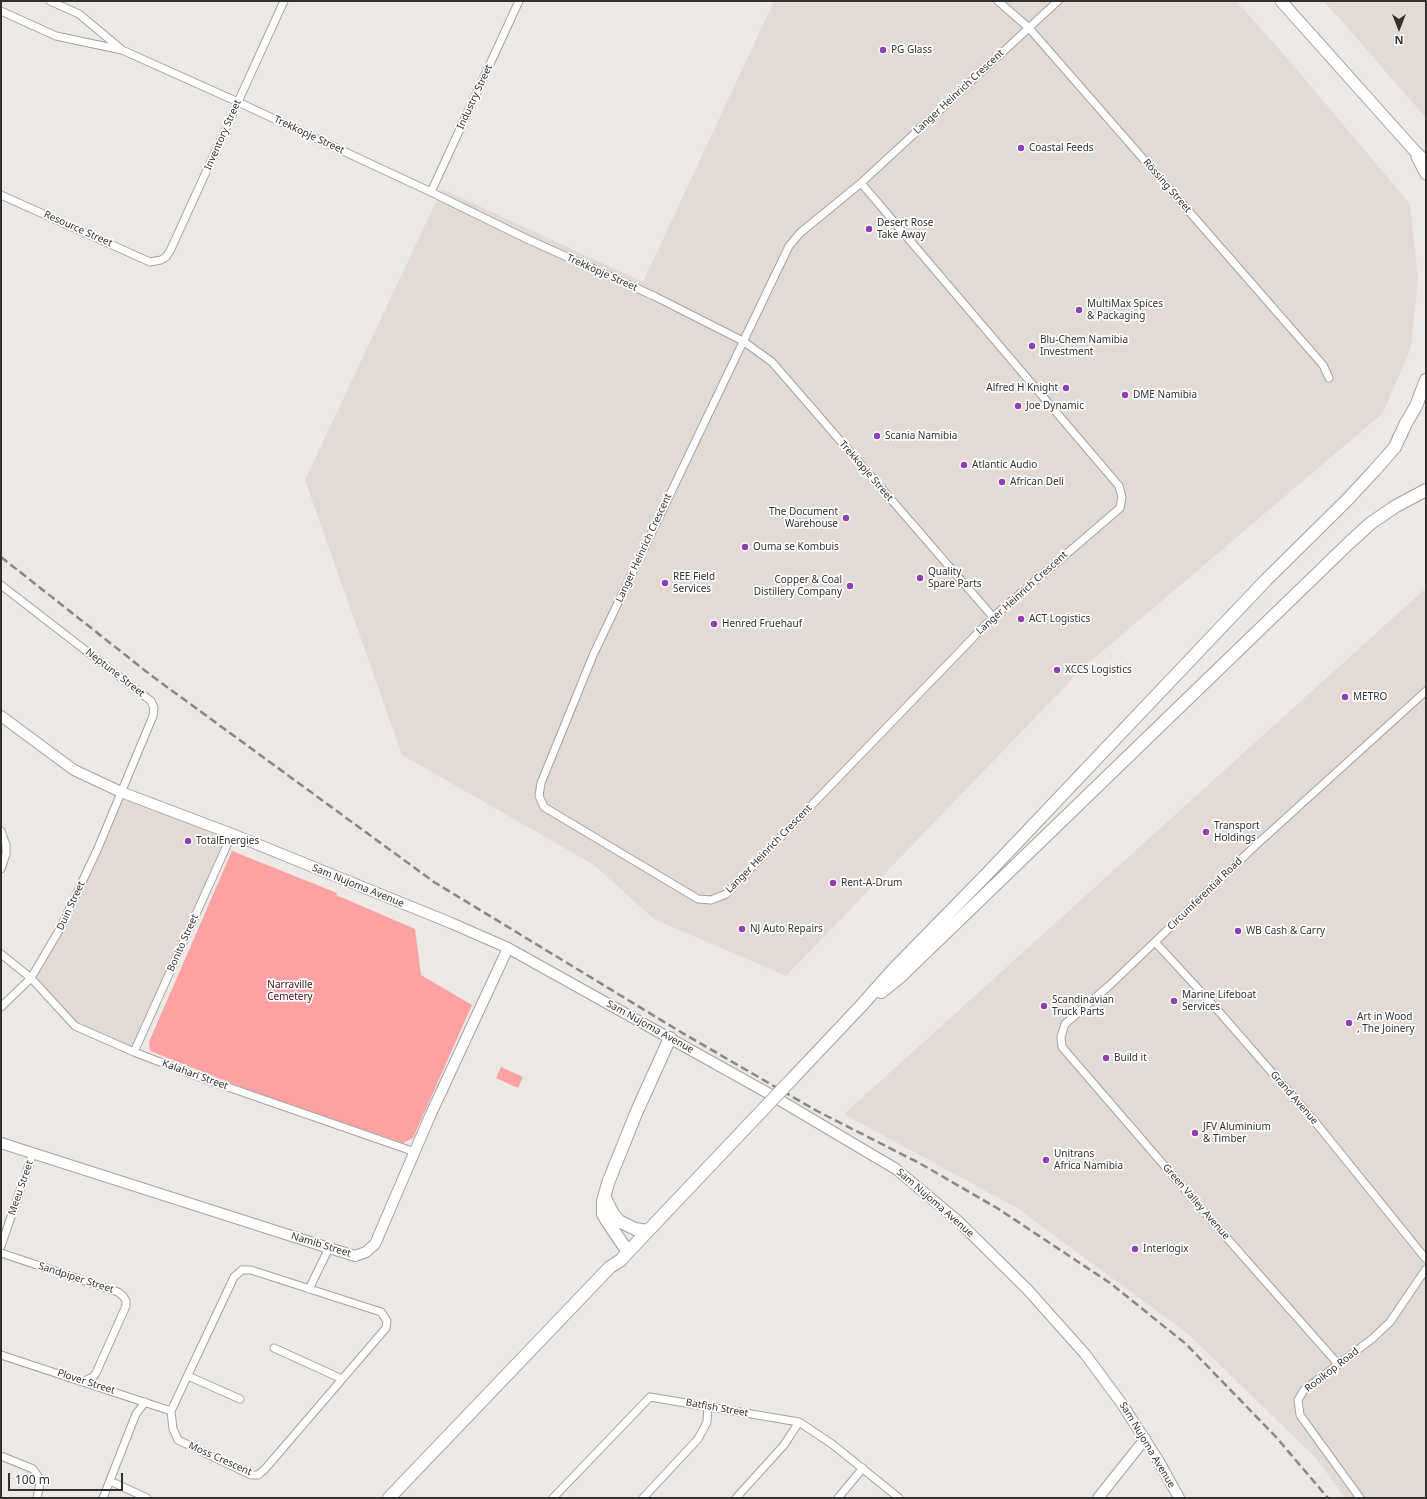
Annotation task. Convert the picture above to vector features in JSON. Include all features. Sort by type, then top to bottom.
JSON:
[{"type":"highway","points":[[396,1498],[615,1269],[648,1230],[860,1007],[893,970],[985,876],[1266,580],[1342,506],[1395,447],[1416,406],[1426,380]]},
{"type":"highway","points":[[860,1007],[907,970],[1349,543],[1371,523],[1396,506],[1426,490]]},
{"type":"highway","points":[[628,1252],[603,1214],[602,1207],[608,1183],[636,1111],[670,1038]]},
{"type":"highway","points":[[604,1197],[613,1214],[619,1221],[635,1229],[648,1230]]},
{"type":"highway","points":[[389,1498],[610,1266],[628,1252]]},
{"type":"main road","points":[[1281,1],[1426,162]]},
{"type":"main road","points":[[1413,149],[1426,174]]},
{"type":"street","name":"Trekkopje Street","points":[[50,1],[78,14],[122,50]]},
{"type":"street","name":"Inventory Street","points":[[156,262],[166,257],[170,251],[284,1]]},
{"type":"street","name":"Industry Street","points":[[431,192],[519,1]]},
{"type":"street","name":"Rössing Street","points":[[998,1],[1029,28],[1323,365],[1329,378]]},
{"type":"street","name":"Langer Heinrich Crescent","points":[[860,183],[1119,486],[1122,498],[1120,508],[993,617],[726,894],[711,900],[698,899],[544,807],[539,796],[541,783],[594,653],[789,246],[800,233],[860,183],[1058,1]]},
{"type":"street","name":"Trekkopje Street","points":[[1,11],[56,36],[122,50],[431,192],[526,239],[654,296],[743,341],[772,362],[993,617]]},
{"type":"street","name":"Resource Street","points":[[1,195],[150,262],[156,262]]},
{"type":"street","name":"Neptune Street","points":[[1,585],[152,701],[154,708],[153,716],[121,792]]},
{"type":"street","name":"Circumferential Road","points":[[1061,1037],[1065,1024],[1111,984],[1255,846],[1426,691]]},
{"type":"street","name":"Sam Nujoma Avenue","points":[[1,716],[74,770],[121,792],[232,834],[451,923],[508,948],[766,1092],[896,1169],[958,1221],[1027,1289],[1084,1354],[1122,1404],[1145,1439],[1179,1498]]},
{"type":"street","name":"Duin Street","points":[[1,1007],[31,978],[61,927],[98,848],[121,792]]},
{"type":"street","points":[[1,831],[6,845],[5,858],[1,869]]},
{"type":"street","name":"Bonito Street","points":[[134,1052],[232,834]]},
{"type":"street","name":"Grand Avenue","points":[[1155,942],[1214,1006],[1316,1123],[1426,1259]]},
{"type":"street","name":"Namib Street","points":[[1,1143],[355,1256],[366,1252],[375,1244],[430,1116],[508,948]]},
{"type":"street","name":"Kalahari Street","points":[[1,954],[31,978],[75,1026],[134,1052],[200,1077],[415,1152]]},
{"type":"street","name":"Green Valley Avenue","points":[[1061,1037],[1062,1047],[1338,1364]]},
{"type":"street","name":"Meeu Street","points":[[1,1246],[33,1153]]},
{"type":"street","points":[[309,1288],[330,1248]]},
{"type":"street","name":"Sandpiper Street","points":[[1,1253],[118,1292],[124,1296],[126,1306],[96,1373],[93,1377],[84,1381]]},
{"type":"street","name":"Rooikop Road","points":[[1360,1498],[1300,1415],[1298,1400],[1304,1390],[1372,1340],[1390,1322],[1426,1269]]},
{"type":"street","name":"Moss Crescent","points":[[242,1270],[251,1270],[309,1288],[381,1312],[387,1321],[386,1328],[265,1469],[258,1475],[251,1475],[178,1440],[173,1429],[171,1411],[234,1277],[242,1270]]},
{"type":"street","points":[[274,1348],[342,1379]]},
{"type":"street","name":"Plover Street","points":[[1,1355],[84,1381],[171,1411]]},
{"type":"street","points":[[188,1376],[240,1399]]},
{"type":"street","name":"Batfish Street","points":[[553,1498],[650,1397],[798,1422],[832,1444],[899,1498]]},
{"type":"street","points":[[103,1498],[136,1414],[145,1402]]},
{"type":"street","points":[[643,1498],[698,1439],[707,1422],[708,1406]]},
{"type":"street","points":[[736,1498],[784,1445],[798,1422]]},
{"type":"street","points":[[1098,1498],[1145,1439]]},
{"type":"street","points":[[1,1456],[33,1469],[38,1476],[40,1483],[37,1498]]},
{"type":"street","points":[[838,1498],[863,1468]]},
{"type":"street","points":[[110,1481],[147,1498]]},
{"type":"shaded area","points":[[774,1],[1236,1],[1287,58],[1410,204],[1418,278],[1411,347],[1383,413],[1084,667],[786,976],[654,919],[594,865],[402,755],[305,480],[442,189],[643,282]]},
{"type":"shaded area","points":[[1323,1],[1426,1],[1426,118],[1340,19]]},
{"type":"shaded area","points":[[1426,588],[1426,1498],[1345,1498],[1316,1458],[1188,1334],[1017,1208],[844,1114]]},
{"type":"shaded area","points":[[121,792],[232,834],[134,1052],[75,1026],[31,978],[42,960]]},
{"type":"green space","name":"Narraville Cemetery","points":[[232,851],[337,893],[336,895],[415,929],[421,975],[472,1005],[413,1138],[403,1143],[254,1092],[150,1051],[149,1042]]},
{"type":"green space","points":[[501,1067],[523,1077],[518,1088],[496,1078]]},
{"type":"railway","points":[[1,557],[152,676],[434,882],[679,1031],[817,1111],[921,1164],[997,1208],[1110,1283],[1186,1344],[1276,1437],[1328,1498]]},
{"type":"place","name":"PG Glass","points":[[883,50]]},
{"type":"place","name":"Coastal Feeds","points":[[1021,148]]},
{"type":"place","name":"Desert Rose Take Away","points":[[869,229]]},
{"type":"place","name":"MultiMax Spices & Packaging","points":[[1079,310]]},
{"type":"place","name":"Blu-Chem Namibia Investment","points":[[1032,346]]},
{"type":"place","name":"Alfred H Knight","points":[[1066,388]]},
{"type":"place","name":"DME Namibia","points":[[1125,395]]},
{"type":"place","name":"Joe Dynamic","points":[[1018,406]]},
{"type":"place","name":"Scania Namibia","points":[[877,436]]},
{"type":"place","name":"Atlantic Audio","points":[[964,465]]},
{"type":"place","name":"African Deli","points":[[1002,482]]},
{"type":"place","name":"The Document Warehouse","points":[[846,518]]},
{"type":"place","name":"Ouma se Kombuis","points":[[745,547]]},
{"type":"place","name":"Quality Spare Parts","points":[[920,578]]},
{"type":"place","name":"REE Field Services","points":[[665,583]]},
{"type":"place","name":"Copper & Coal Distillery Company","points":[[850,586]]},
{"type":"place","name":"ACT Logistics","points":[[1021,619]]},
{"type":"place","name":"Henred Fruehauf","points":[[714,624]]},
{"type":"place","name":"XCCS Logistics","points":[[1057,670]]},
{"type":"place","name":"METRO","points":[[1345,697]]},
{"type":"place","name":"Transport Holdings","points":[[1206,832]]},
{"type":"place","name":"TotalEnergies","points":[[188,841]]},
{"type":"place","name":"Rent-A-Drum","points":[[833,883]]},
{"type":"place","name":"NJ Auto Repairs","points":[[742,929]]},
{"type":"place","name":"WB Cash & Carry","points":[[1238,931]]},
{"type":"place","name":"Marine Lifeboat Services","points":[[1174,1001]]},
{"type":"place","name":"Scandinavian Truck Parts","points":[[1044,1006]]},
{"type":"place","name":"Art in Wood , The Joinery","points":[[1349,1023]]},
{"type":"place","name":"Build it","points":[[1106,1058]]},
{"type":"place","name":"JFV Aluminium & Timber","points":[[1195,1133]]},
{"type":"place","name":"Unitrans Africa Namibia","points":[[1046,1160]]},
{"type":"place","name":"Interlogix","points":[[1135,1249]]}]
